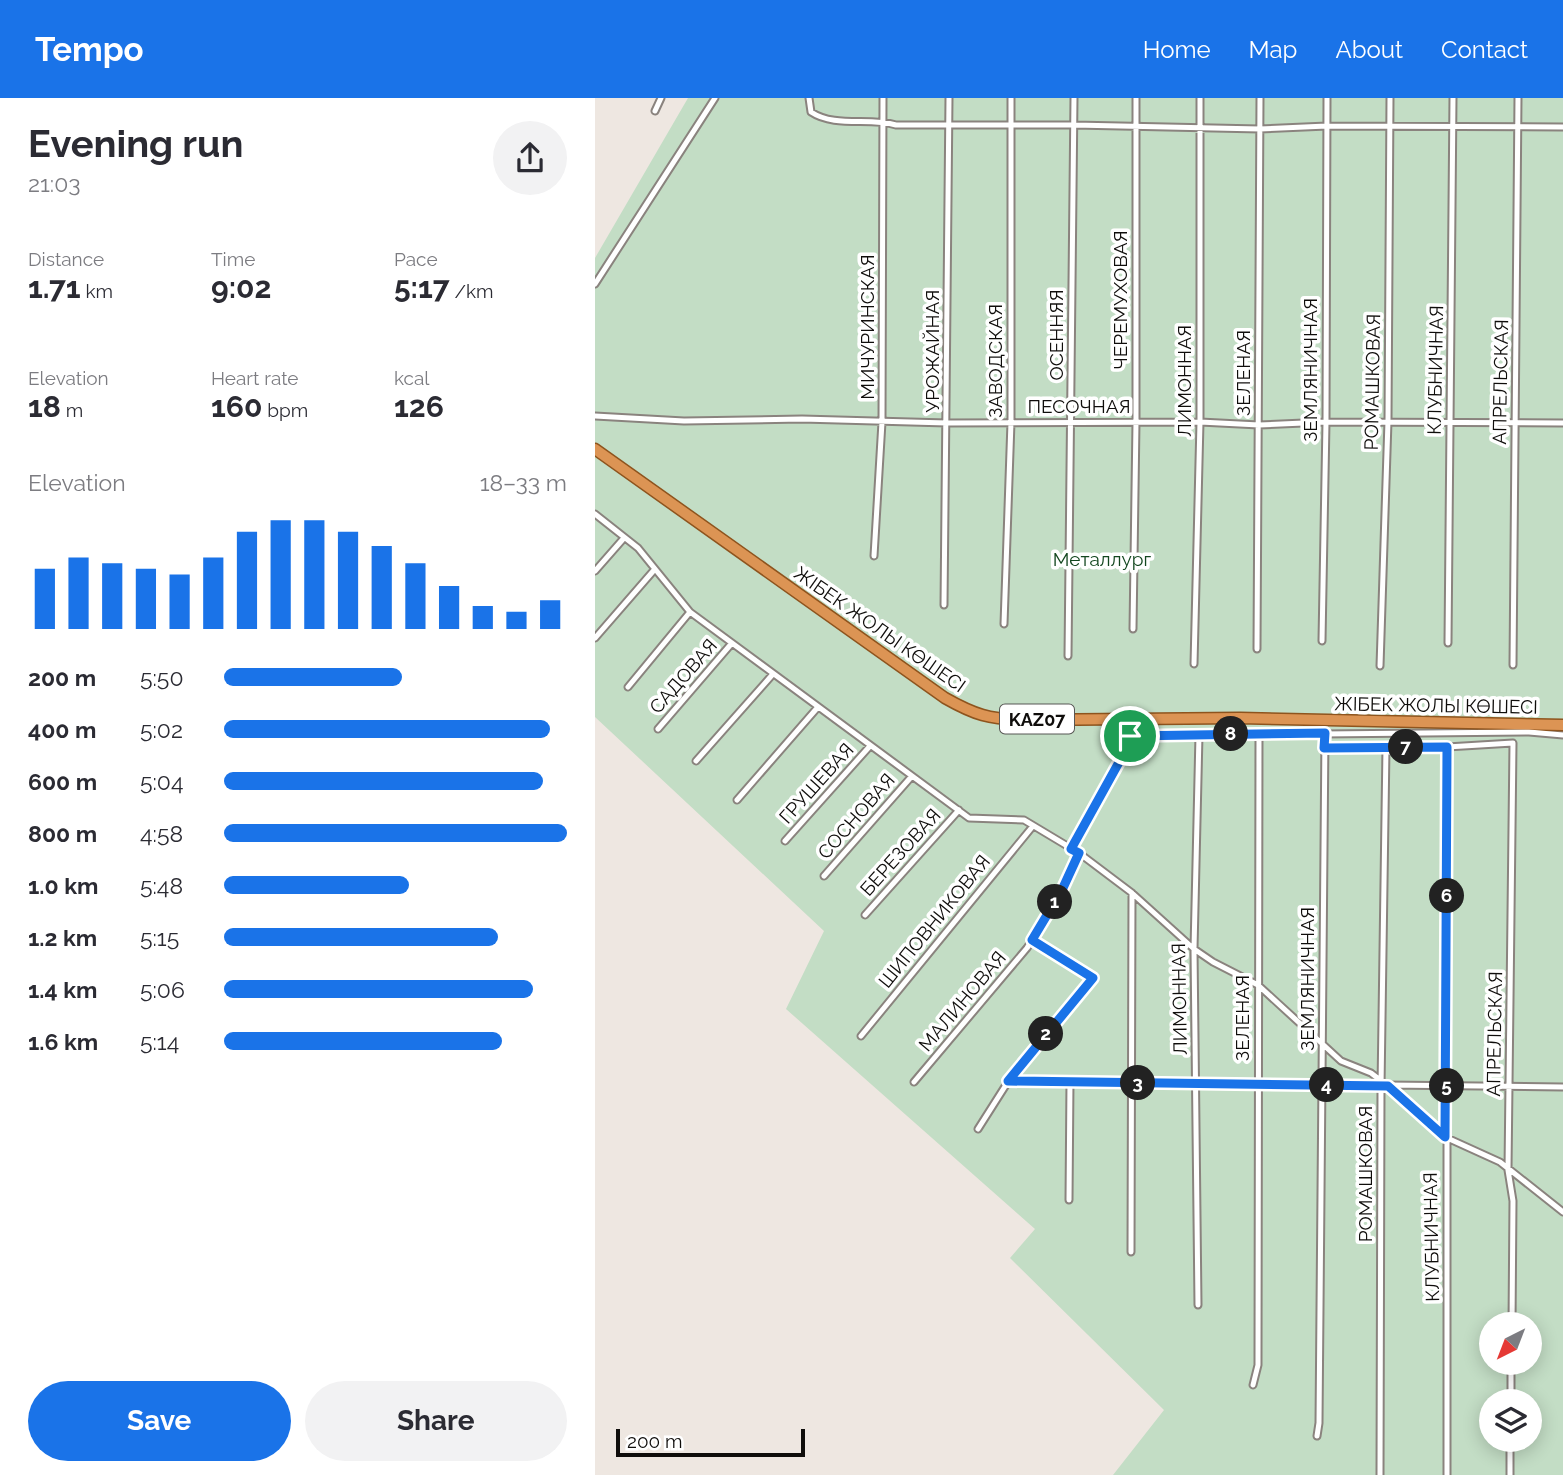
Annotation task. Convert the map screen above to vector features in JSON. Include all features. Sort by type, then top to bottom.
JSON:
[{"type":"highway","name":"ЖІБЕК ЖОЛЫ КӨШЕСІ","points":[[595,449],[971,713],[996,719],[1023,720],[1135,718],[1563,724]]},
{"type":"street","points":[[655,111],[661,98]]},
{"type":"street","points":[[595,284],[715,98]]},
{"type":"street","points":[[809,98],[811,112],[818,117],[847,121],[883,121],[896,125],[1200,126],[1259,129],[1327,126],[1563,127]]},
{"type":"street","name":"МИЧУРИНСКАЯ","points":[[874,556],[882,422],[883,98]]},
{"type":"street","name":"УРОЖАЙНАЯ","points":[[944,605],[949,98]]},
{"type":"street","name":"ЗАВОДСКАЯ","points":[[1004,624],[1011,422],[1011,98]]},
{"type":"street","name":"ОСЕННЯЯ","points":[[1068,656],[1074,98]]},
{"type":"street","name":"ЧЕРЕМУХОВАЯ","points":[[1133,629],[1136,98]]},
{"type":"street","name":"ЛИМОННАЯ","points":[[1193,664],[1200,422],[1200,98]]},
{"type":"street","name":"ЗЕЛЕНАЯ","points":[[1257,649],[1260,98]]},
{"type":"street","name":"ЗЕМЛЯНИЧНАЯ","points":[[1322,641],[1327,98]]},
{"type":"street","name":"РОМАШКОВАЯ","points":[[1380,666],[1388,421],[1390,98]]},
{"type":"street","name":"КЛУБНИЧНАЯ","points":[[1448,643],[1453,98]]},
{"type":"street","name":"АПРЕЛЬСКАЯ","points":[[1513,665],[1518,98]]},
{"type":"street","name":"ПЕСОЧНАЯ","points":[[595,416],[684,421],[802,419],[947,423],[1563,423]]},
{"type":"street","points":[[595,514],[638,548],[690,612],[969,818],[1024,820],[1079,853],[1132,893],[1194,949],[1258,985],[1341,1061],[1381,1079],[1445,1137],[1500,1162],[1563,1212]]},
{"type":"street","points":[[595,571],[624,538]]},
{"type":"street","points":[[595,638],[655,569]]},
{"type":"street","points":[[628,687],[690,612]]},
{"type":"street","name":"САДОВАЯ","points":[[658,729],[732,643]]},
{"type":"street","points":[[696,761],[773,674]]},
{"type":"street","points":[[737,800],[818,707]]},
{"type":"street","points":[[1071,849],[1128,746],[1135,718]]},
{"type":"street","points":[[1130,736],[1529,732],[1563,736]]},
{"type":"street","name":"ЗЕМЛЯНИЧНАЯ","points":[[1317,1436],[1325,733]]},
{"type":"street","name":"ЗЕЛЕНАЯ","points":[[1253,1385],[1258,1365],[1259,734]]},
{"type":"street","name":"ЛИМОННАЯ","points":[[1198,1305],[1194,949],[1199,735]]},
{"type":"street","name":"АПРЕЛЬСКАЯ","points":[[1447,747],[1513,743],[1508,1170],[1513,1201],[1511,1312]]},
{"type":"street","name":"ГРУШЕВАЯ","points":[[785,841],[870,746]]},
{"type":"street","name":"РОМАШКОВАЯ","points":[[1380,1475],[1381,1079],[1386,747]]},
{"type":"street","points":[[1324,748],[1447,747]]},
{"type":"street","name":"КЛУБНИЧНАЯ","points":[[1447,747],[1447,1475]]},
{"type":"street","name":"СОСНОВАЯ","points":[[824,876],[912,776]]},
{"type":"street","name":"БЕРЕЗОВАЯ","points":[[865,915],[959,810]]},
{"type":"street","name":"ШИПОВНИКОВАЯ","points":[[861,1036],[1033,826]]},
{"type":"street","name":"МАЛИНОВАЯ","points":[[914,1082],[1032,940],[1062,890],[1079,853]]},
{"type":"street","points":[[1131,1252],[1132,893]]},
{"type":"street","points":[[978,1129],[1008,1081],[1093,978],[1032,940]]},
{"type":"street","points":[[1008,1081],[1563,1087]]},
{"type":"street","points":[[1069,1200],[1070,1081]]},
{"type":"street","points":[[1510,1452],[1510,1475]]},
{"type":"green space","name":"Металлург","points":[[688,98],[1563,98],[1563,1475],[1113,1475],[1164,1410],[1010,1258],[1035,1229],[786,1009],[824,931],[595,717],[595,258]]},
{"type":"route","points":[[1325,733],[1324,748],[1447,747],[1445,1137],[1390,1086],[1008,1081],[1093,978],[1032,940],[1062,890],[1079,853],[1071,849],[1128,746],[1130,736],[1325,733]]}]
